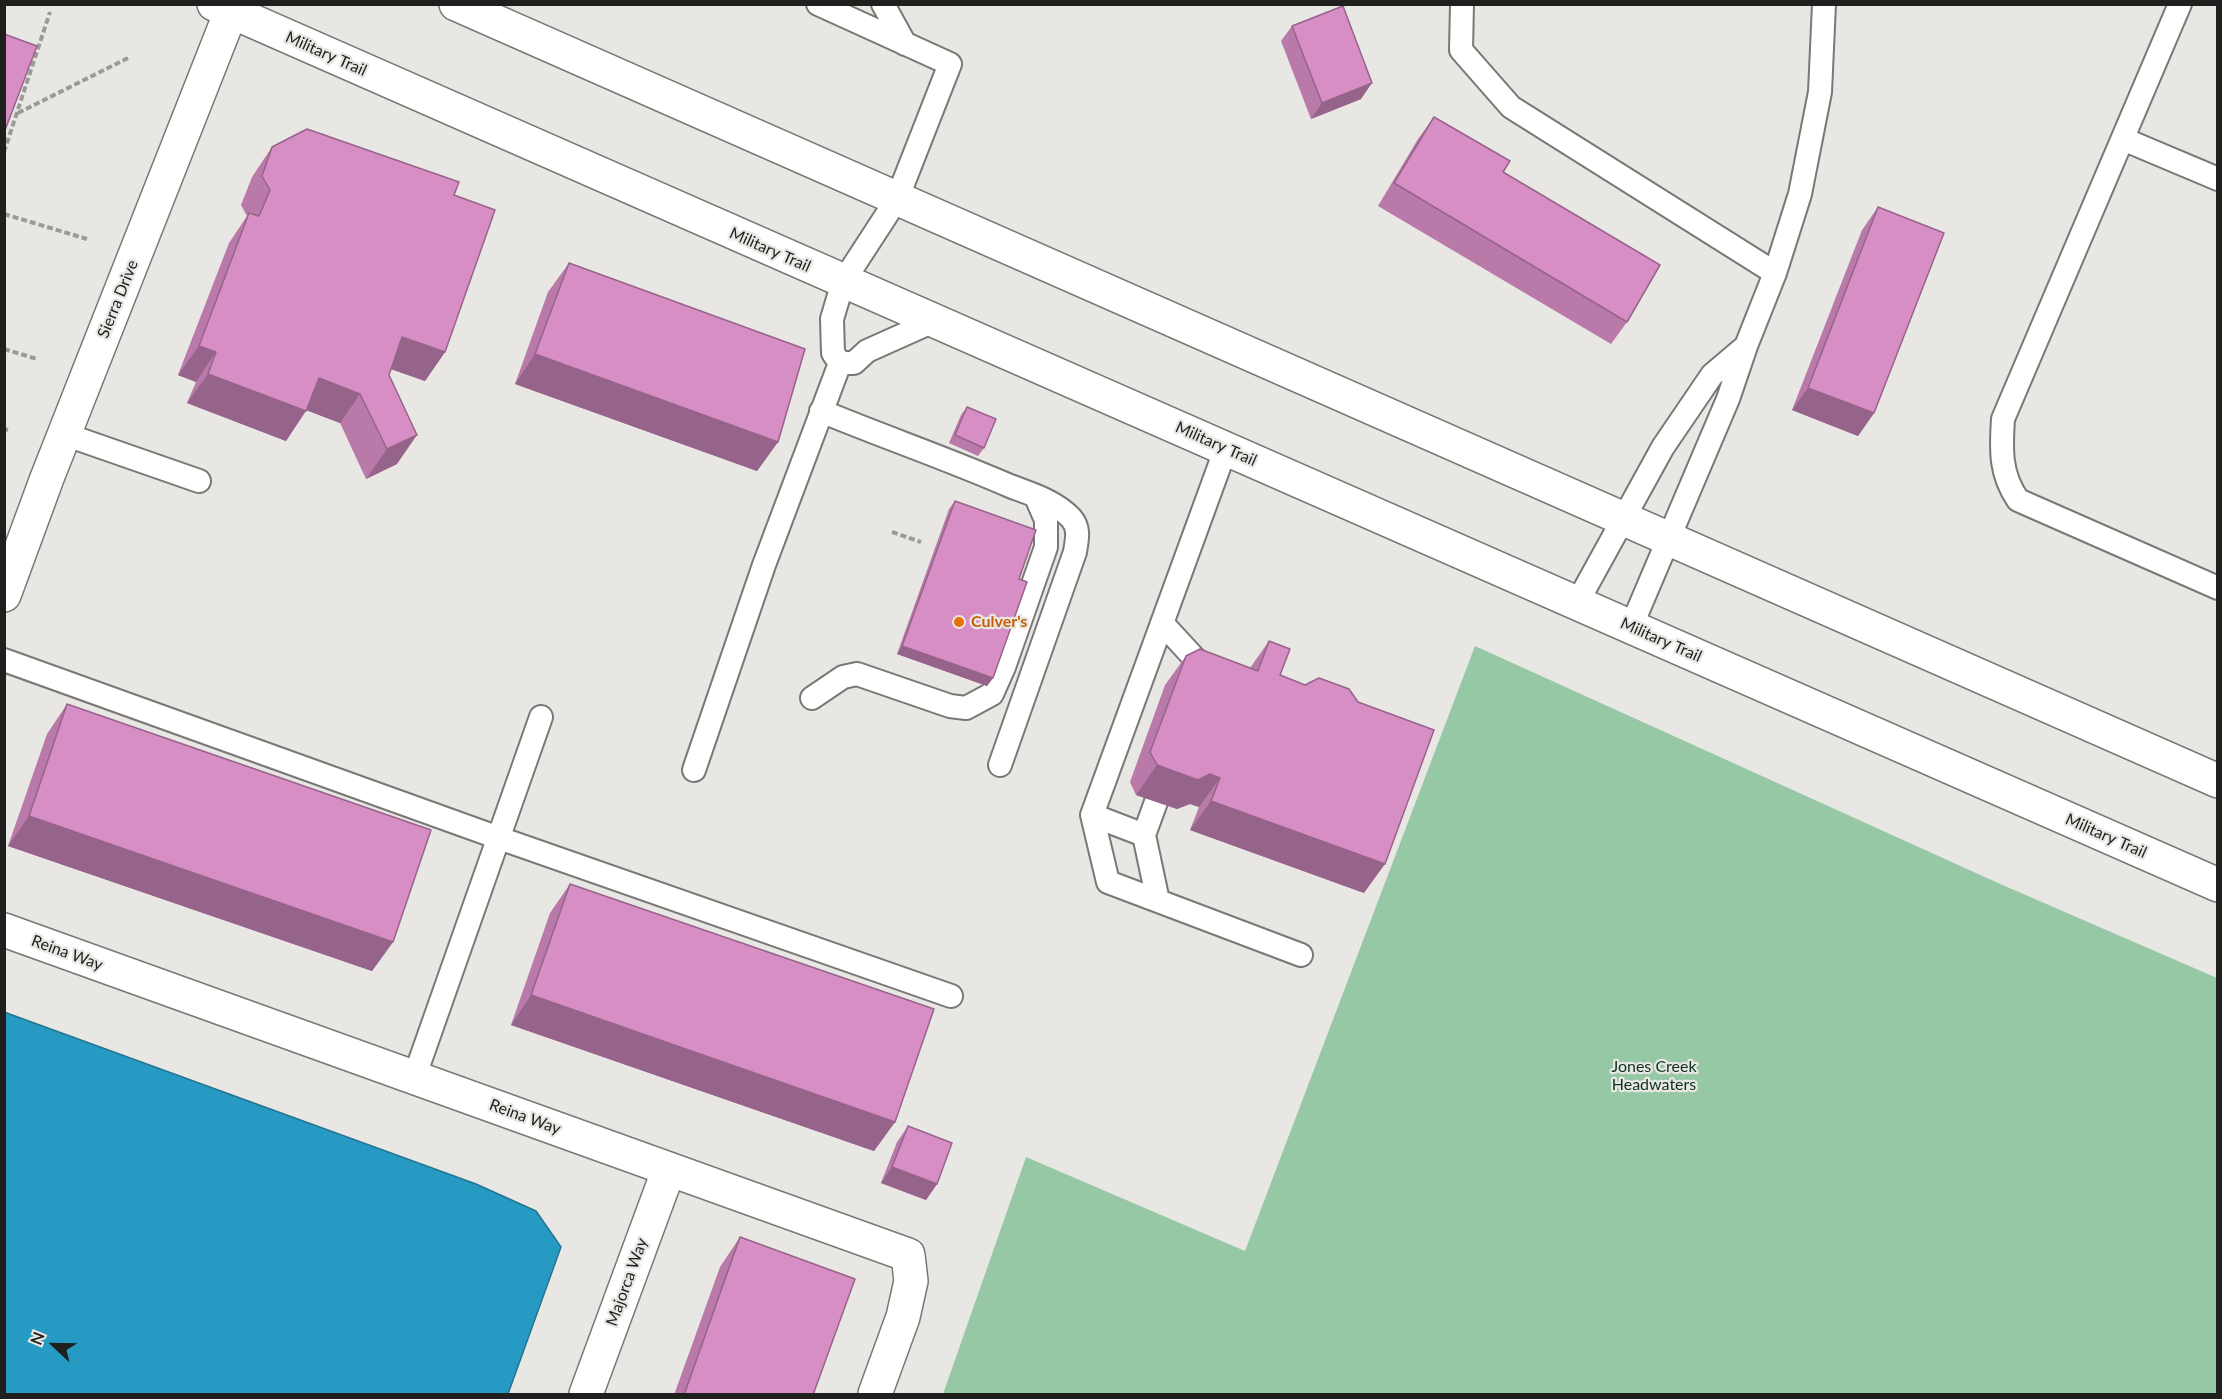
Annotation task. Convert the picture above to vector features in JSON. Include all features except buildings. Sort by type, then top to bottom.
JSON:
[{"type":"main road","points":[[456,4],[2217,781]]},
{"type":"main road","name":"Military Trail","points":[[226,7],[843,282],[1226,448],[2217,885]]},
{"type":"main road","name":"Sierra Drive","points":[[4,595],[226,7]]},
{"type":"main road","name":"Reina Way","points":[[4,930],[908,1255],[911,1281],[903,1317],[875,1395]]},
{"type":"main road","name":"Majorca Way","points":[[586,1395],[669,1169]]},
{"type":"lane","points":[[818,4],[950,64],[897,199],[843,282],[832,319],[833,353],[840,363]]},
{"type":"lane","points":[[883,4],[905,44]]},
{"type":"lane","points":[[1462,4],[1461,51],[1511,107],[1775,273]]},
{"type":"lane","points":[[1631,627],[1728,399],[1775,273],[1800,194],[1820,92],[1824,4]]},
{"type":"lane","points":[[2180,4],[2003,419],[2002,447],[2008,486],[2018,500],[2217,588]]},
{"type":"lane","points":[[2123,139],[2217,179]]},
{"type":"lane","points":[[840,363],[854,363],[867,351],[934,321]]},
{"type":"lane","points":[[1576,603],[1663,447],[1712,375],[1746,346]]},
{"type":"lane","points":[[694,770],[728,667],[840,363]]},
{"type":"lane","points":[[821,411],[901,444],[964,466],[1056,505],[1072,519],[1078,530],[1075,552],[1000,765]]},
{"type":"lane","points":[[64,434],[199,481]]},
{"type":"lane","points":[[1226,448],[1092,815],[1108,882],[1301,956]]},
{"type":"lane","points":[[992,694],[1004,667],[1046,547],[1046,520],[1036,497]]},
{"type":"lane","points":[[1162,623],[1197,661],[1199,685]]},
{"type":"lane","points":[[4,660],[499,838],[951,996]]},
{"type":"lane","points":[[812,698],[843,678],[857,674],[950,706],[966,708],[1031,677]]},
{"type":"lane","points":[[414,1077],[541,717]]},
{"type":"lane","points":[[1156,802],[1144,835],[1158,901]]},
{"type":"lane","points":[[1092,815],[1144,835]]},
{"type":"path","points":[[4,152],[50,12]]},
{"type":"path","points":[[17,113],[130,57]]},
{"type":"path","points":[[4,214],[87,238]]},
{"type":"path","points":[[4,349],[37,359]]},
{"type":"path","points":[[892,532],[921,542]]},
{"type":"green space","name":"Jones Creek Headwaters","points":[[1475,646],[1998,883],[2217,978],[2217,1394],[943,1394],[1026,1157],[1245,1251]]},
{"type":"water","points":[[4,1012],[476,1184],[536,1211],[561,1247],[508,1394],[5,1394]]},
{"type":"place","name":"Culver's","points":[[959,622]]}]
